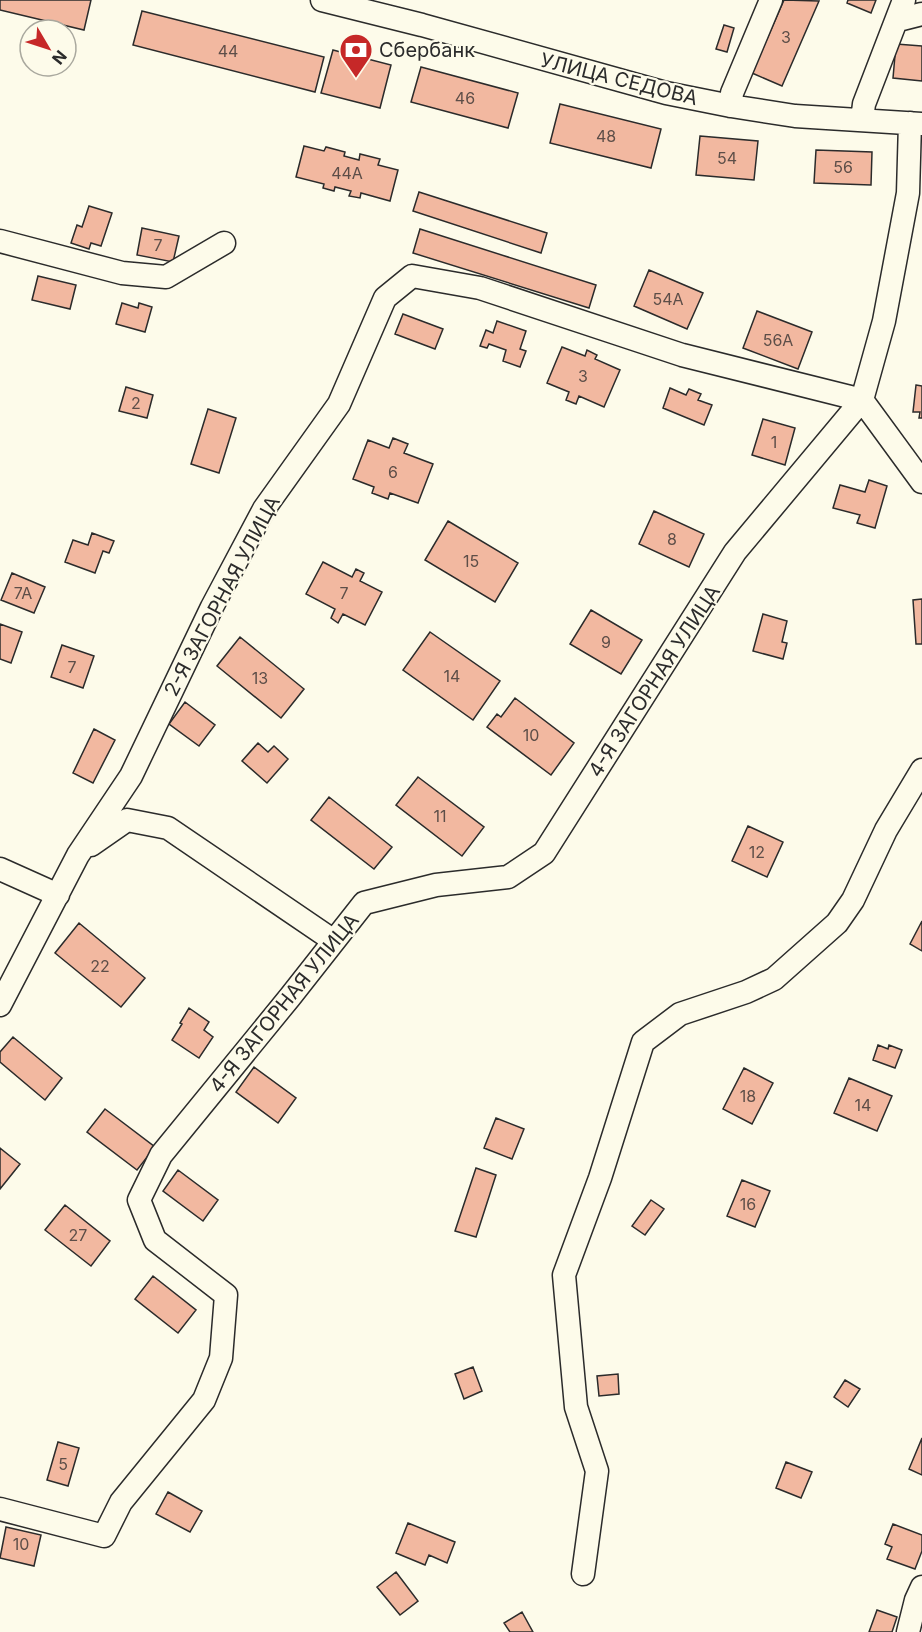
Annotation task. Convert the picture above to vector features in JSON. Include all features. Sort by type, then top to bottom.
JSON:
[{"type":"street","name":"УЛИЦА СЕДОВА","points":[[322,0],[422,25],[666,93],[795,116],[916,123]]},
{"type":"street","points":[[731,106],[732,93],[771,0]]},
{"type":"street","points":[[862,120],[864,104],[901,10],[922,14]]},
{"type":"street","name":"4-Я ЗАГОРНАЯ УЛИЦА","points":[[0,1509],[104,1536],[121,1502],[204,1400],[221,1358],[226,1295],[155,1240],[139,1200],[160,1155],[364,903],[436,885],[508,877],[543,853],[735,552],[862,400],[884,321],[908,193],[916,123]]},
{"type":"street","points":[[0,241],[122,273],[166,277],[224,243]]},
{"type":"street","name":"2-Я ЗАГОРНАЯ УЛИЦА","points":[[0,1005],[78,855],[131,777],[212,607],[264,509],[339,404],[385,298],[412,276],[480,288],[682,356],[862,400]]},
{"type":"street","points":[[862,400],[922,482]]},
{"type":"street","points":[[583,1574],[597,1471],[576,1407],[564,1275],[600,1178],[644,1042],[680,1014],[747,992],[774,979],[837,923],[853,900],[886,830],[922,770]]},
{"type":"street","points":[[78,855],[127,820],[168,828],[334,941]]},
{"type":"street","points":[[0,869],[58,895]]},
{"type":"street","points":[[908,1632],[916,1600],[922,1587]]},
{"type":"building","points":[[0,0],[91,0],[84,30],[78,29],[78,18],[34,18],[0,10]]},
{"type":"building","points":[[784,0],[819,1],[782,86],[752,73]]},
{"type":"building","points":[[848,0],[876,0],[871,13],[847,3]]},
{"type":"building","points":[[142,11],[324,57],[315,92],[133,45]]},
{"type":"building","points":[[724,25],[734,28],[727,52],[716,49]]},
{"type":"building","points":[[896,44],[922,46],[922,81],[893,78]]},
{"type":"building","name":"Сбербанк","points":[[333,50],[391,65],[380,108],[321,93]]},
{"type":"building","points":[[421,67],[518,93],[508,128],[411,102]]},
{"type":"building","points":[[560,104],[661,129],[651,168],[550,143]]},
{"type":"building","points":[[700,136],[758,141],[754,180],[696,175]]},
{"type":"building","points":[[304,146],[324,151],[326,147],[345,152],[344,156],[359,160],[360,154],[380,159],[378,165],[398,170],[390,201],[361,193],[360,198],[349,196],[351,191],[335,187],[334,191],[323,188],[324,184],[296,177]]},
{"type":"building","points":[[816,150],[872,152],[871,185],[814,183]]},
{"type":"building","points":[[419,192],[547,233],[541,253],[413,211]]},
{"type":"building","points":[[89,206],[112,213],[101,246],[91,243],[89,249],[71,243],[77,225],[82,227]]},
{"type":"building","points":[[142,228],[179,236],[173,262],[137,255]]},
{"type":"building","points":[[420,229],[596,285],[589,308],[413,253]]},
{"type":"building","points":[[649,270],[703,293],[687,329],[634,306]]},
{"type":"building","points":[[38,276],[76,285],[70,309],[32,300]]},
{"type":"building","points":[[122,303],[138,308],[139,303],[152,307],[145,332],[116,324]]},
{"type":"building","points":[[757,311],[812,332],[798,369],[743,348]]},
{"type":"building","points":[[403,314],[443,329],[435,349],[395,334]]},
{"type":"building","points":[[497,321],[526,331],[520,349],[526,351],[520,367],[503,361],[506,350],[489,344],[487,348],[480,346],[486,330],[493,333]]},
{"type":"building","points":[[562,347],[585,356],[587,350],[597,355],[595,359],[620,370],[604,407],[579,396],[576,404],[566,400],[569,392],[547,383]]},
{"type":"building","points":[[916,385],[922,386],[922,418],[919,418],[920,412],[913,412]]},
{"type":"building","points":[[126,387],[153,395],[147,418],[119,411]]},
{"type":"building","points":[[670,388],[686,395],[689,389],[701,394],[698,400],[712,405],[704,425],[663,408]]},
{"type":"building","points":[[208,409],[236,418],[219,473],[191,464]]},
{"type":"building","points":[[763,419],[795,428],[785,465],[752,455]]},
{"type":"building","points":[[393,438],[408,444],[404,453],[433,464],[418,503],[390,493],[388,499],[372,493],[374,487],[353,479],[368,440],[389,448]]},
{"type":"building","points":[[869,480],[887,486],[875,528],[857,523],[860,515],[833,508],[840,485],[865,492]]},
{"type":"building","points":[[654,511],[704,534],[689,567],[639,544]]},
{"type":"building","points":[[448,521],[518,563],[495,602],[425,560]]},
{"type":"building","points":[[92,533],[114,541],[109,553],[103,551],[95,573],[65,562],[73,540],[88,545]]},
{"type":"building","points":[[323,562],[352,577],[356,569],[364,573],[360,581],[382,592],[365,625],[343,614],[338,623],[331,618],[335,609],[306,594]]},
{"type":"building","points":[[12,573],[45,587],[34,613],[1,600]]},
{"type":"building","points":[[922,599],[922,644],[916,644],[913,600]]},
{"type":"building","points":[[591,610],[642,640],[621,674],[570,644]]},
{"type":"building","points":[[763,614],[787,621],[782,642],[787,643],[783,659],[753,651]]},
{"type":"building","points":[[0,624],[22,632],[11,663],[0,659]]},
{"type":"building","points":[[430,632],[500,681],[473,720],[403,670]]},
{"type":"building","points":[[240,637],[304,689],[281,718],[217,666]]},
{"type":"building","points":[[62,645],[94,656],[83,688],[51,677]]},
{"type":"building","points":[[515,698],[574,743],[551,775],[487,727],[497,714],[501,717]]},
{"type":"building","points":[[185,702],[215,725],[199,746],[169,724]]},
{"type":"building","points":[[94,729],[115,740],[93,783],[73,773]]},
{"type":"building","points":[[258,743],[268,752],[274,746],[288,759],[267,783],[242,761]]},
{"type":"building","points":[[418,777],[484,827],[462,856],[396,805]]},
{"type":"building","points":[[329,797],[392,847],[374,869],[311,820]]},
{"type":"building","points":[[748,826],[783,842],[767,877],[732,861]]},
{"type":"building","points":[[922,921],[922,951],[910,944]]},
{"type":"building","points":[[79,923],[145,978],[121,1007],[55,953]]},
{"type":"building","points":[[189,1008],[209,1022],[204,1030],[213,1037],[199,1058],[172,1040]]},
{"type":"building","points":[[13,1037],[62,1078],[45,1100],[0,1062],[0,1052]]},
{"type":"building","points":[[878,1045],[888,1049],[889,1045],[902,1050],[895,1068],[873,1060]]},
{"type":"building","points":[[254,1067],[296,1098],[278,1123],[236,1092]]},
{"type":"building","points":[[744,1068],[773,1083],[752,1124],[723,1109]]},
{"type":"building","points":[[849,1078],[892,1096],[877,1131],[834,1113]]},
{"type":"building","points":[[105,1109],[155,1147],[137,1170],[87,1132]]},
{"type":"building","points":[[496,1118],[524,1129],[512,1159],[484,1148]]},
{"type":"building","points":[[0,1148],[20,1164],[0,1189]]},
{"type":"building","points":[[476,1168],[496,1175],[476,1237],[455,1231]]},
{"type":"building","points":[[178,1170],[218,1200],[203,1221],[163,1191]]},
{"type":"building","points":[[742,1180],[770,1191],[755,1227],[727,1216]]},
{"type":"building","points":[[651,1200],[664,1209],[645,1235],[632,1226]]},
{"type":"building","points":[[65,1205],[110,1241],[91,1266],[45,1230]]},
{"type":"building","points":[[153,1276],[196,1310],[178,1333],[135,1299]]},
{"type":"building","points":[[473,1367],[482,1391],[464,1399],[455,1374]]},
{"type":"building","points":[[618,1374],[619,1394],[599,1396],[597,1376]]},
{"type":"building","points":[[845,1380],[860,1389],[848,1407],[834,1397]]},
{"type":"building","points":[[922,1438],[922,1475],[909,1469]]},
{"type":"building","points":[[58,1442],[79,1448],[68,1486],[47,1480]]},
{"type":"building","points":[[786,1462],[812,1472],[801,1498],[776,1488]]},
{"type":"building","points":[[168,1492],[202,1511],[190,1532],[156,1514]]},
{"type":"building","points":[[408,1523],[455,1542],[447,1563],[429,1555],[425,1565],[396,1553]]},
{"type":"building","points":[[893,1524],[922,1535],[922,1551],[915,1569],[887,1559],[892,1547],[885,1544]]},
{"type":"building","points":[[6,1527],[41,1535],[34,1566],[0,1558]]},
{"type":"building","points":[[396,1572],[418,1601],[400,1615],[377,1587]]},
{"type":"building","points":[[877,1610],[897,1617],[892,1632],[869,1632]]},
{"type":"building","points":[[522,1612],[533,1632],[510,1632],[504,1623]]},
{"type":"place","name":"Сбербанк","points":[[356,79]]}]
